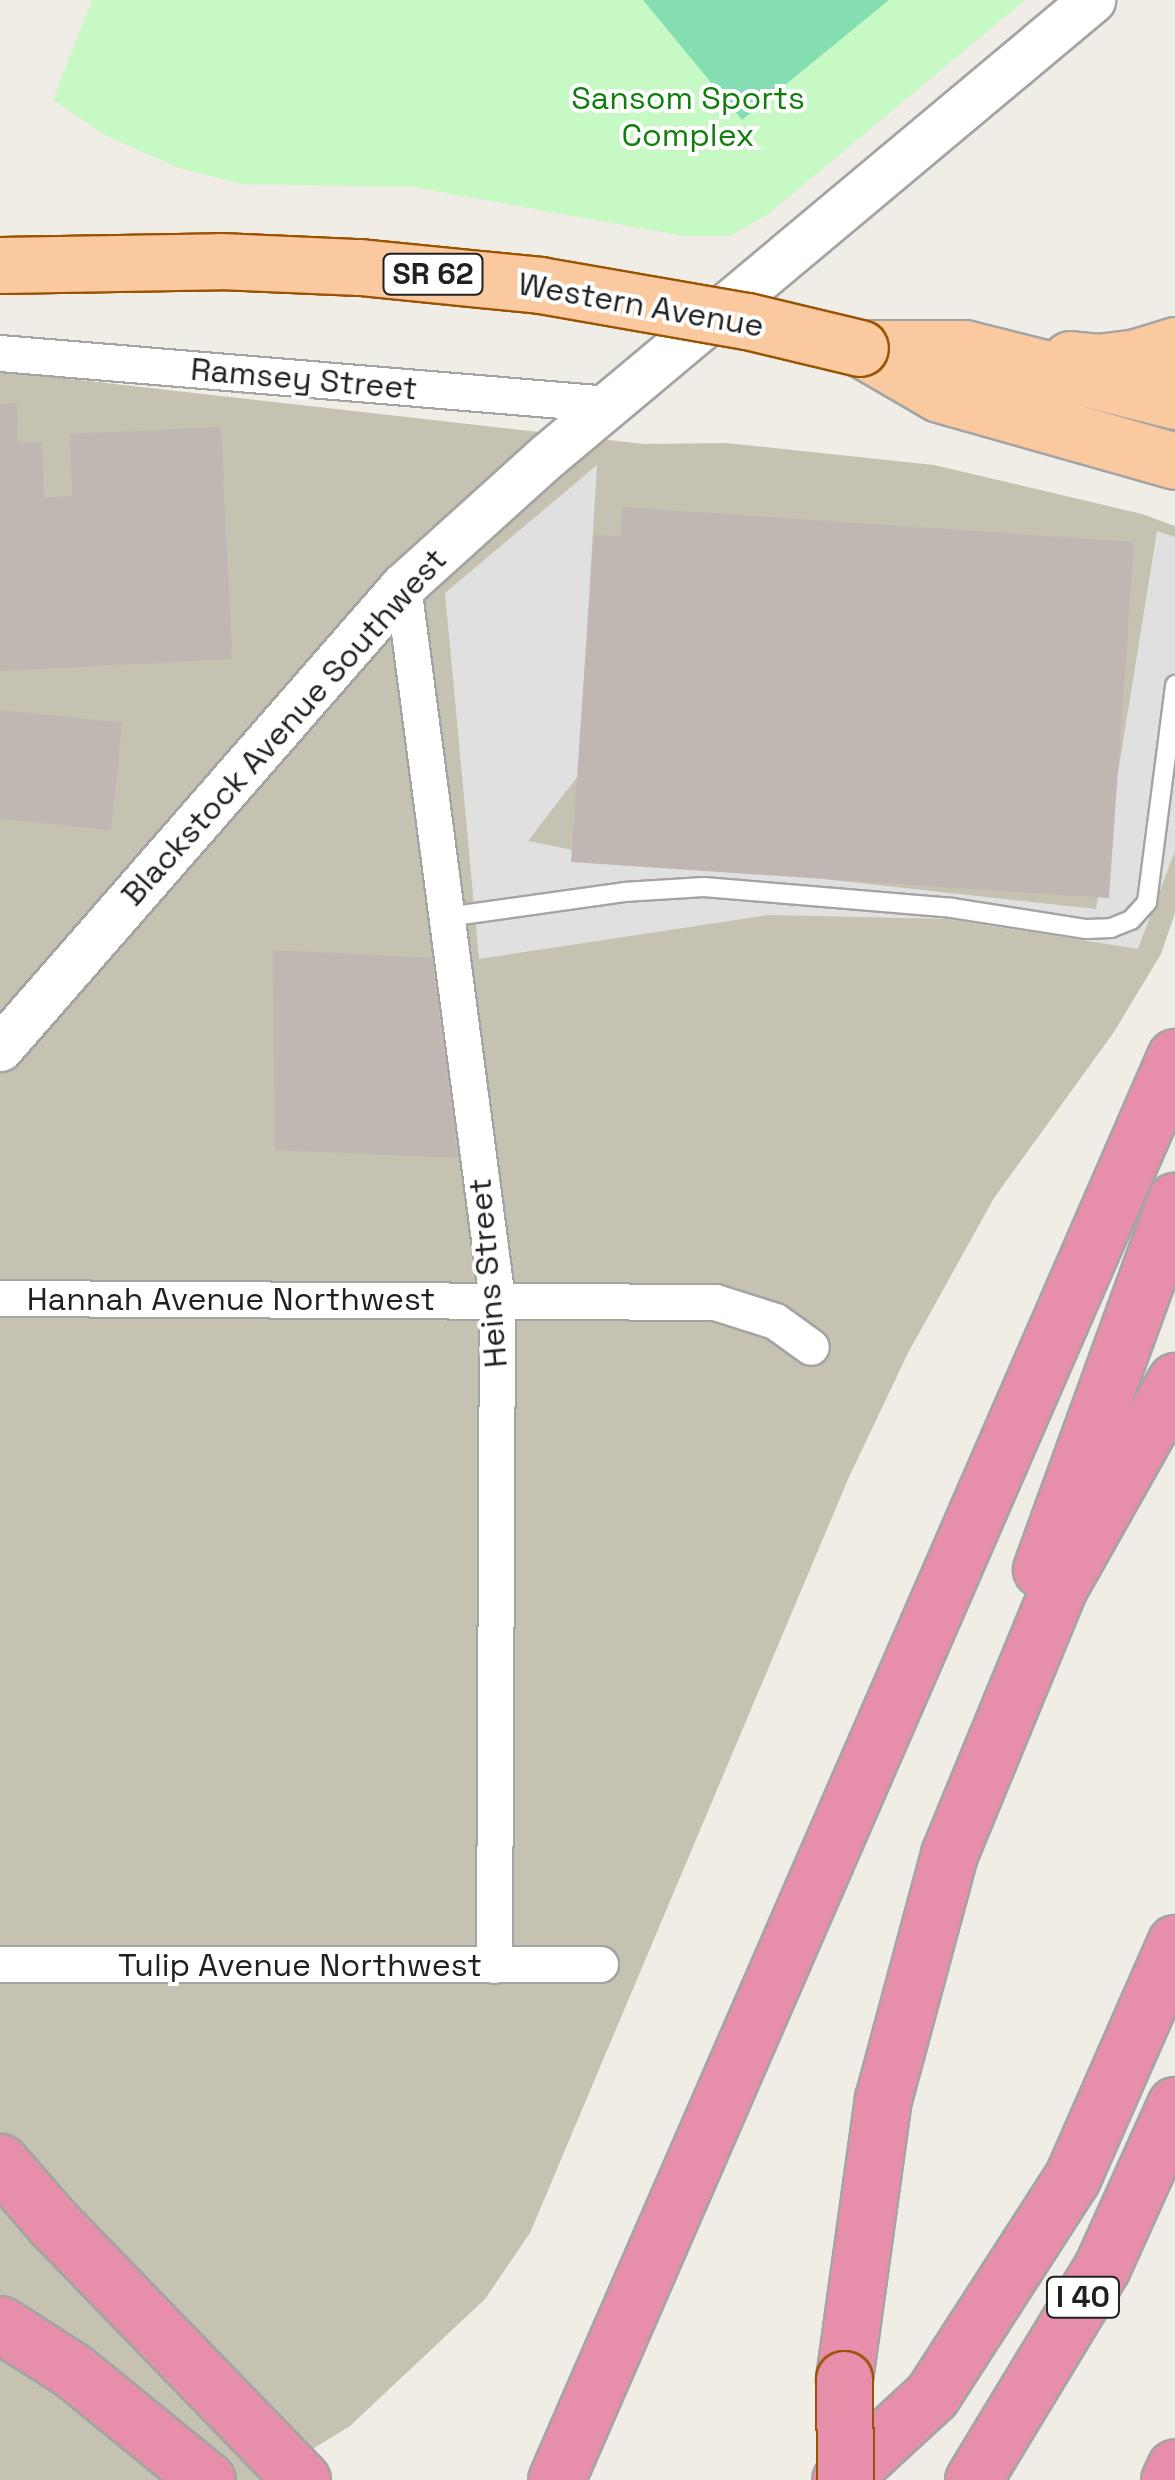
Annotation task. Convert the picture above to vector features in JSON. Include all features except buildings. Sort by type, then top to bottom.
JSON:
[{"type":"highway","points":[[556,2479],[1175,1057]]},
{"type":"highway","points":[[842,2480],[844,2379],[883,2100],[949,1854],[1067,1490],[1175,1201]]},
{"type":"highway","points":[[949,1854],[1058,1589],[1175,1381]]},
{"type":"highway","points":[[842,2480],[932,2395],[1072,2178],[1175,1944]]},
{"type":"highway","name":"I 40","points":[[973,2480],[1102,2267],[1175,2104]]},
{"type":"highway","points":[[0,2162],[53,2223],[302,2480]]},
{"type":"highway","points":[[0,2324],[72,2370],[207,2480]]},
{"type":"highway","points":[[1168,2480],[1175,2467]]},
{"type":"main road","name":"Western Avenue","points":[[0,266],[220,261],[360,267],[540,285],[748,321],[860,348],[964,348],[1175,401]]},
{"type":"main road","points":[[964,348],[1098,362],[1136,357],[1175,345]]},
{"type":"main road","name":"Western Avenue","points":[[860,348],[940,394],[1175,461]]},
{"type":"street","name":"Blackstock Avenue Southwest","points":[[0,1048],[404,586],[608,404],[1092,0]]},
{"type":"street","name":"Ramsey Street","points":[[0,353],[608,404]]},
{"type":"street","name":"Heins Street","points":[[404,586],[497,1300],[494,1965]]},
{"type":"street","name":"Hannah Avenue Northwest","points":[[0,1298],[715,1302],[775,1321],[812,1347]]},
{"type":"street","name":"Tulip Avenue Northwest","points":[[0,1964],[600,1964]]},
{"type":"lane","points":[[447,917],[624,892],[704,886],[952,908],[1086,929],[1111,928],[1131,920],[1147,902],[1175,685]]},
{"type":"shaded area","points":[[0,371],[644,444],[726,443],[934,465],[1142,514],[1175,526],[1175,913],[1161,954],[1114,1032],[994,1198],[908,1353],[849,1477],[530,2233],[485,2299],[350,2426],[262,2480],[0,2480]]},
{"type":"shaded area","points":[[597,465],[578,776],[528,841],[588,853],[1096,909],[1157,531],[1175,537],[1175,851],[1138,949],[947,919],[769,915],[479,959],[445,593]]},
{"type":"green space","name":"Sansom Sports Complex","points":[[92,0],[1025,0],[767,215],[730,236],[684,236],[413,187],[242,184],[179,168],[105,135],[53,100]]},
{"type":"green space","points":[[643,0],[889,0],[742,120]]}]
